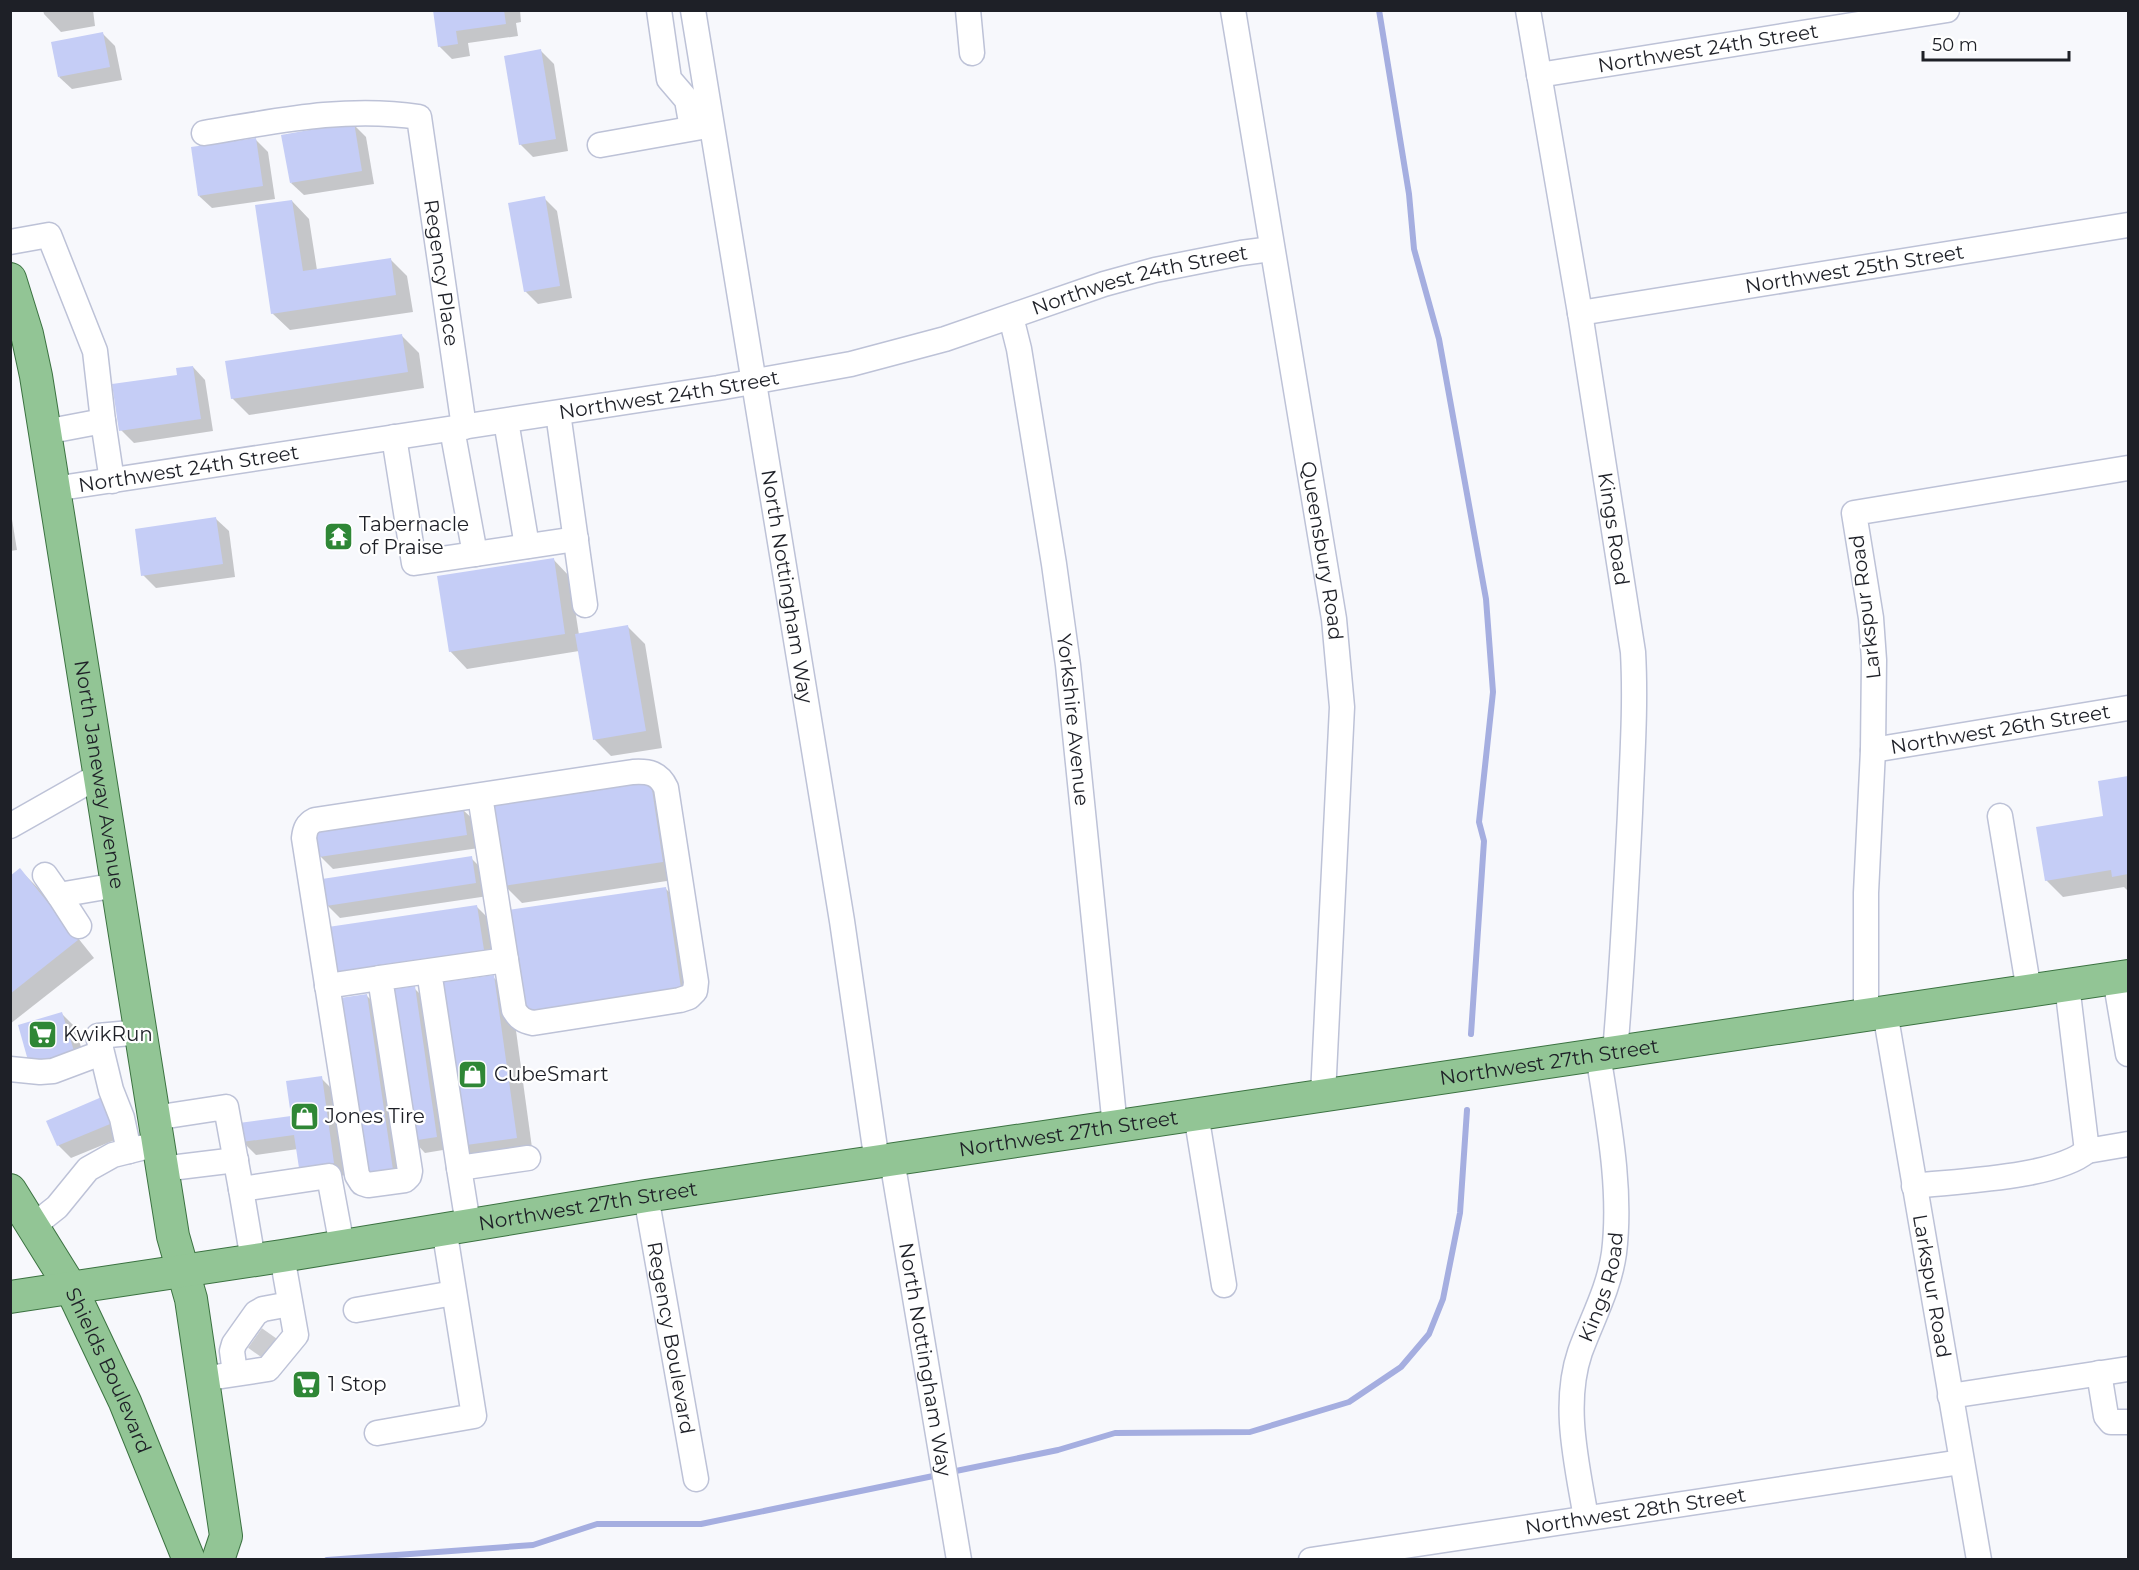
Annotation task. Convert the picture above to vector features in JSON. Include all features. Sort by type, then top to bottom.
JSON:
[{"type":"main road","name":"North Janeway Avenue","points":[[10,279],[27,334],[36,376],[141,1032],[151,1146],[190,1299],[226,1536],[218,1560]]},
{"type":"main road","name":"Northwest 27th Street","points":[[10,1297],[268,1258],[646,1196],[2122,977]]},
{"type":"main road","name":"Shields Boulevard","points":[[10,1190],[71,1288],[129,1411],[189,1560]]},
{"type":"street","points":[[600,145],[702,127],[687,100],[669,79],[659,10]]},
{"type":"street","name":"North Nottingham Way","points":[[693,10],[702,127],[754,381],[842,921],[885,1161],[942,1448],[959,1560]]},
{"type":"street","points":[[968,10],[972,53]]},
{"type":"street","name":"Queensbury Road","points":[[1233,10],[1334,619],[1340,674],[1342,707],[1323,1095]]},
{"type":"street","name":"Kings Road","points":[[1528,10],[1580,313],[1629,622],[1635,682],[1625,914],[1606,1053],[1605,1100],[1614,1175],[1616,1232],[1611,1273],[1580,1353],[1573,1382],[1571,1404],[1586,1518]]},
{"type":"street","name":"Northwest 24th Street","points":[[1539,75],[1947,10]]},
{"type":"street","name":"Regency Place","points":[[204,133],[332,113],[386,112],[419,117],[476,554]]},
{"type":"street","name":"Northwest 25th Street","points":[[1580,313],[2128,225]]},
{"type":"street","points":[[10,242],[49,235],[95,351],[112,481]]},
{"type":"street","name":"Northwest 24th Street","points":[[54,489],[754,381],[893,354],[1011,317],[1104,284],[1155,270],[1272,249]]},
{"type":"street","name":"Yorkshire Avenue","points":[[1011,317],[1019,349],[1047,518],[1068,665],[1115,1127]]},
{"type":"street","points":[[558,412],[585,605]]},
{"type":"street","points":[[506,420],[526,546]]},
{"type":"street","points":[[45,432],[103,421]]},
{"type":"street","points":[[394,438],[414,563],[576,539]]},
{"type":"street","name":"Larkspur Road","points":[[1979,1560],[1914,1186],[1876,1013],[1866,893],[1875,660],[1854,513],[2128,468]]},
{"type":"street","name":"Northwest 26th Street","points":[[1873,750],[2128,708]]},
{"type":"street","points":[[380,978],[410,1171],[405,1180],[368,1185],[362,1183],[357,1175],[304,838],[304,830],[308,824],[315,820],[647,771],[663,780],[666,788],[696,982],[695,991],[689,997],[680,1000],[533,1023],[524,1021],[518,1016],[514,1010],[480,796]]},
{"type":"street","points":[[10,826],[100,775]]},
{"type":"street","points":[[2000,816],[2029,991]]},
{"type":"street","points":[[45,875],[80,926]]},
{"type":"street","points":[[59,895],[117,885]]},
{"type":"street","points":[[327,986],[506,960]]},
{"type":"street","points":[[378,1433],[474,1416],[454,1293],[459,1168],[429,971]]},
{"type":"street","points":[[2122,977],[2128,1054]]},
{"type":"street","points":[[2067,985],[2087,1151]]},
{"type":"street","points":[[141,1032],[98,1036],[111,1090],[122,1118],[151,1146],[236,1160]]},
{"type":"street","points":[[10,1069],[53,1071],[101,1053]]},
{"type":"street","points":[[33,1226],[57,1207],[88,1169],[113,1155],[151,1146],[226,1107],[241,1189],[268,1258],[290,1304],[296,1335],[263,1343],[234,1344],[232,1351],[235,1374]]},
{"type":"street","points":[[1196,1114],[1224,1285]]},
{"type":"street","points":[[1914,1186],[2044,1170],[2077,1159],[2087,1151],[2128,1144]]},
{"type":"street","points":[[459,1168],[528,1158]]},
{"type":"street","points":[[241,1189],[329,1176],[342,1246]]},
{"type":"street","name":"Regency Boulevard","points":[[646,1196],[696,1479]]},
{"type":"street","points":[[356,1310],[454,1293]]},
{"type":"street","points":[[202,1379],[268,1369],[256,1313],[263,1309],[290,1304]]},
{"type":"street","points":[[1950,1396],[2128,1369]]},
{"type":"street","points":[[2098,1373],[2106,1416],[2110,1422],[2128,1422]]},
{"type":"street","name":"Northwest 28th Street","points":[[1311,1560],[1961,1462]]},
{"type":"building","points":[[433,10],[504,10],[506,24],[456,31],[458,44],[438,47]]},
{"type":"building","points":[[103,32],[110,67],[58,77],[51,42]]},
{"type":"building","points":[[541,49],[556,139],[519,145],[504,56]]},
{"type":"building","points":[[354,122],[362,171],[290,183],[281,135]]},
{"type":"building","points":[[256,138],[263,186],[198,196],[191,147]]},
{"type":"building","points":[[545,196],[560,286],[524,292],[508,203]]},
{"type":"building","points":[[292,200],[303,271],[391,258],[396,295],[271,314],[255,205]]},
{"type":"building","points":[[402,334],[408,372],[231,399],[225,361]]},
{"type":"building","points":[[193,366],[201,419],[119,431],[112,384],[177,375],[176,368]]},
{"type":"building","points":[[216,517],[223,564],[141,576],[135,529]]},
{"type":"building","points":[[554,558],[565,634],[449,652],[437,576]]},
{"type":"building","points":[[628,625],[646,731],[593,740],[575,634]]},
{"type":"building","points":[[650,776],[663,862],[503,886],[490,801]]},
{"type":"building","points":[[2128,776],[2128,874],[2112,877],[2111,870],[2045,881],[2036,827],[2103,816],[2098,781]]},
{"type":"building","points":[[463,808],[467,835],[319,857],[315,830]]},
{"type":"building","points":[[472,856],[476,883],[326,906],[322,879]]},
{"type":"building","points":[[20,868],[78,940],[10,994],[10,876]]},
{"type":"building","points":[[666,887],[681,988],[522,1012],[508,910]]},
{"type":"building","points":[[477,905],[484,950],[334,972],[328,927]]},
{"type":"building","points":[[494,975],[517,1138],[459,1146],[436,983]]},
{"type":"building","points":[[415,986],[437,1137],[411,1141],[388,990]]},
{"type":"building","points":[[367,994],[393,1170],[366,1174],[340,998]]},
{"type":"building","points":[[62,1012],[74,1051],[29,1064],[18,1025]]},
{"type":"building","points":[[322,1076],[334,1163],[299,1168],[294,1135],[242,1142],[239,1123],[291,1116],[286,1081]]},
{"type":"building","points":[[104,1096],[115,1122],[57,1146],[46,1121]]},
{"type":"waterway","points":[[1379,10],[1409,194],[1414,249],[1439,339],[1486,599],[1493,692],[1479,822],[1484,841],[1471,1034]]},
{"type":"waterway","points":[[951,1472],[1058,1450],[1115,1433],[1250,1432],[1349,1402],[1401,1367],[1429,1334],[1443,1299],[1460,1213],[1467,1110]]},
{"type":"waterway","points":[[327,1560],[533,1545],[597,1524],[701,1524],[938,1475]]},
{"type":"tunnel","points":[[255,1338],[272,1350]]},
{"type":"place","name":"Tabernacle of Praise","points":[[338,536]]},
{"type":"place","name":"KwikRun","points":[[42,1034]]},
{"type":"place","name":"CubeSmart","points":[[473,1074]]},
{"type":"place","name":"Jones Tire","points":[[304,1116]]},
{"type":"place","name":"1 Stop","points":[[307,1384]]}]
